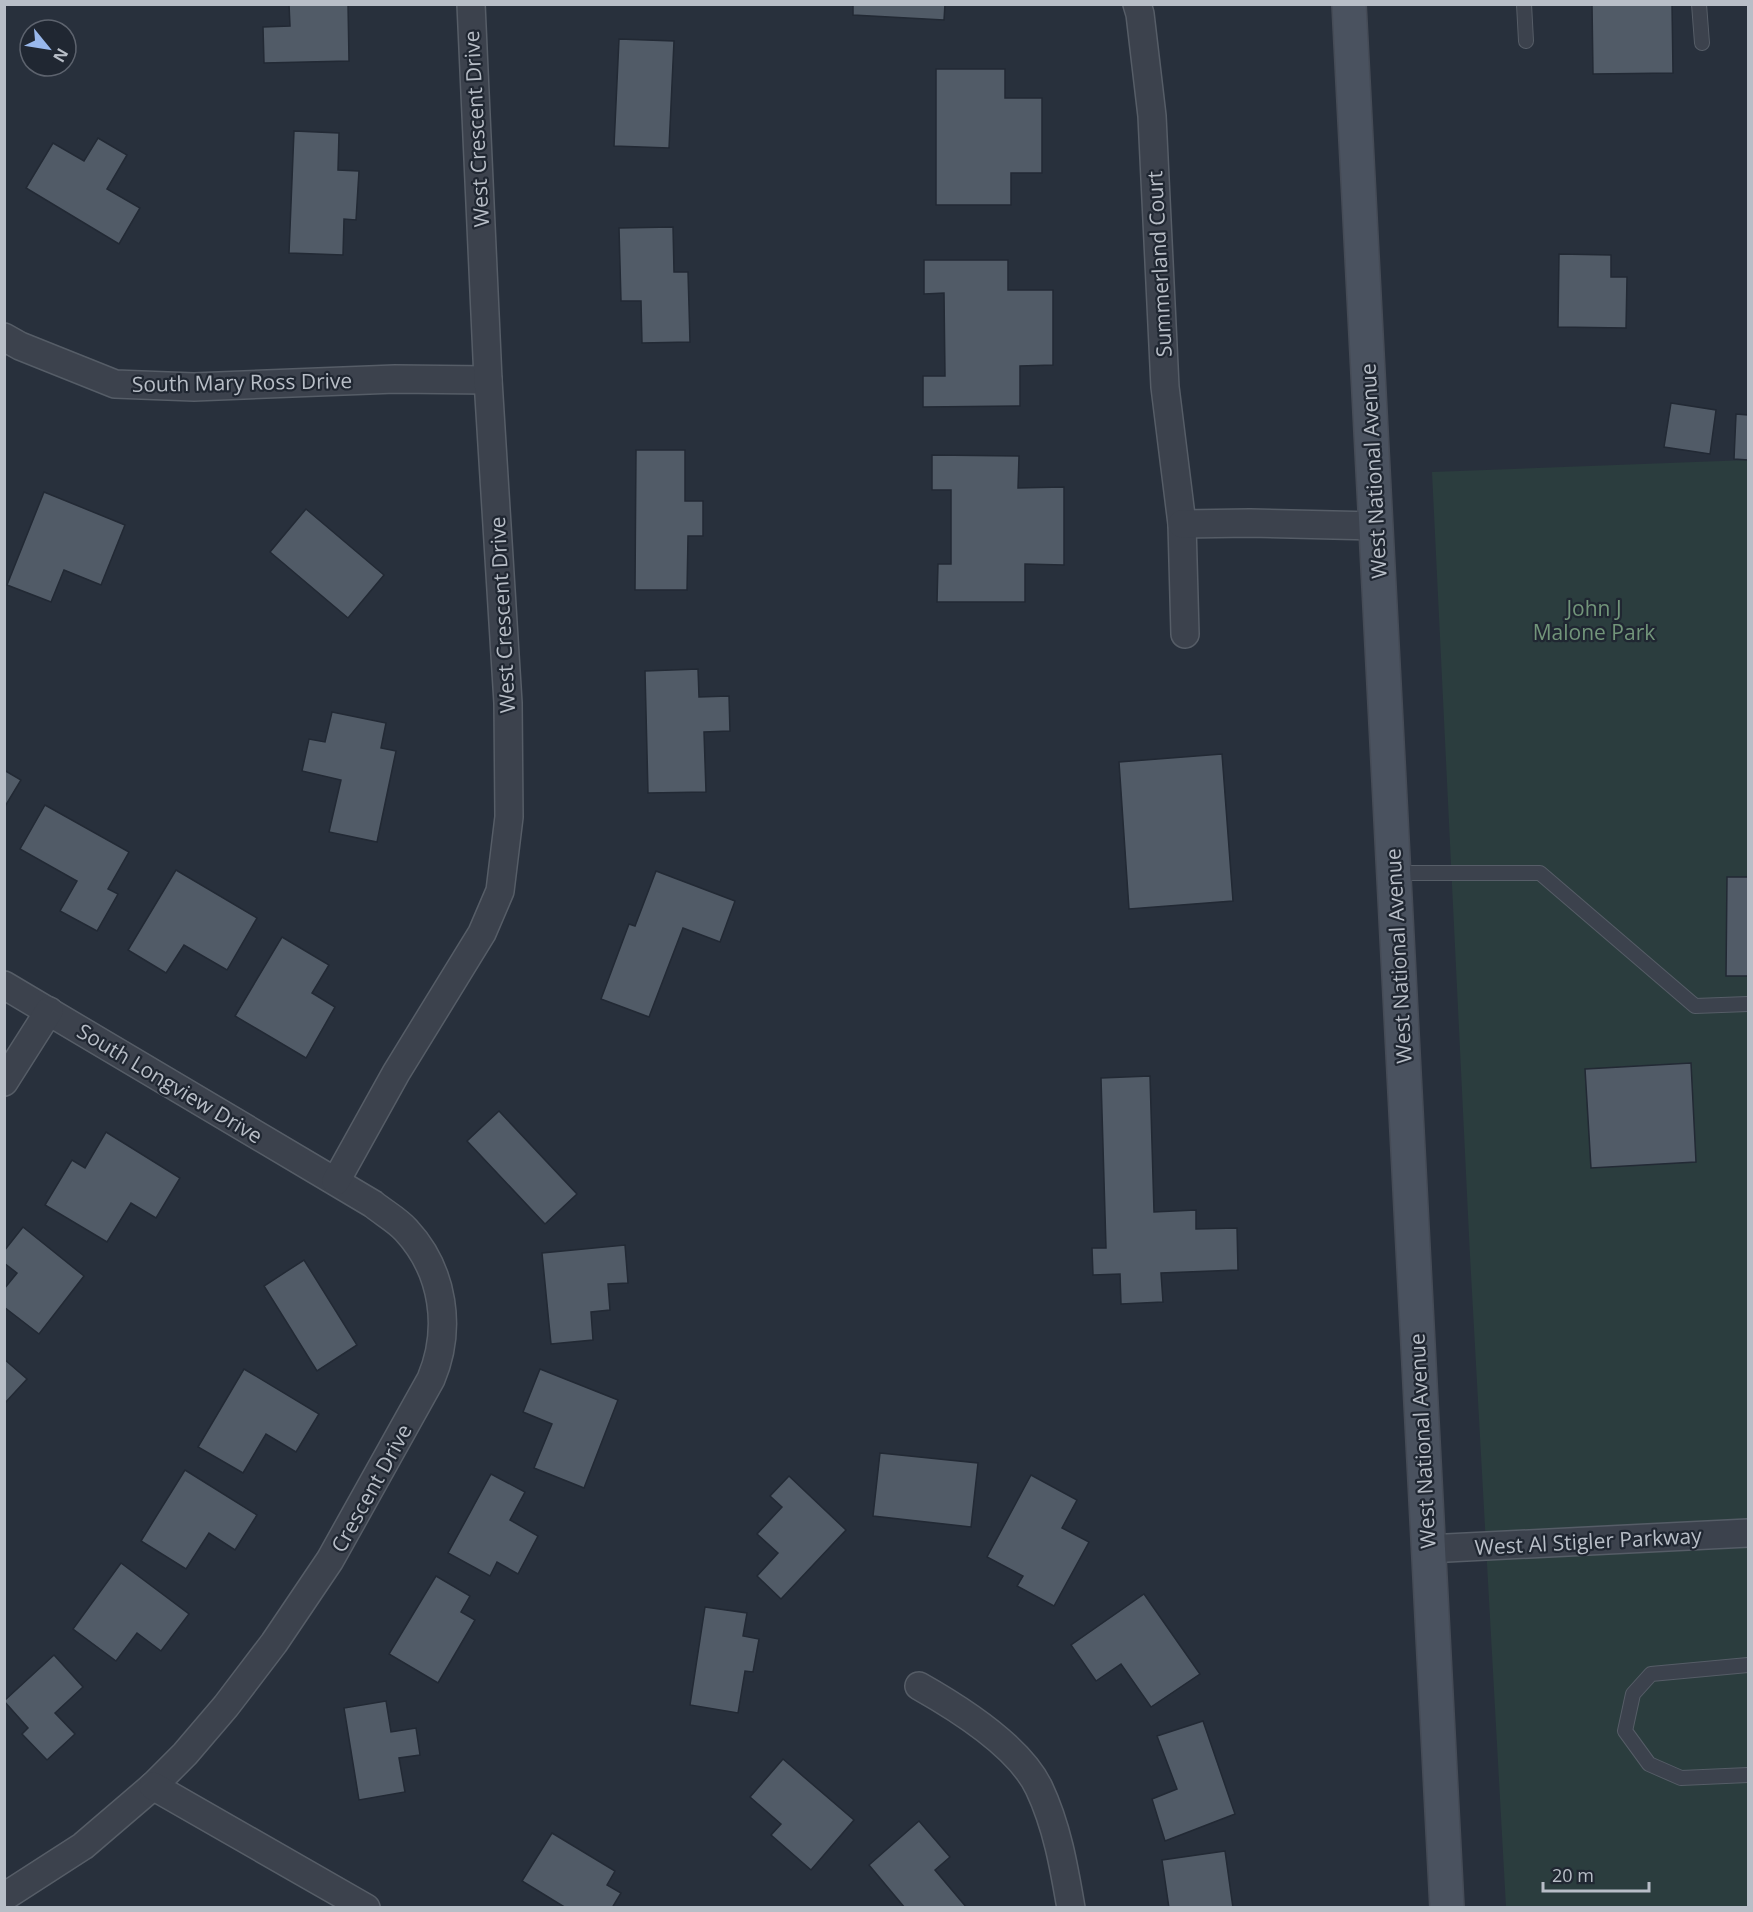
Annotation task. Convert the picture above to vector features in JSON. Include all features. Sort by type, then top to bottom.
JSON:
[{"type":"main road","name":"West National Avenue","points":[[1349,4],[1447,1908]]},
{"type":"street","name":"West Crescent Drive","points":[[336,1181],[396,1073],[482,933],[500,891],[509,816],[508,703],[488,380],[471,4]]},
{"type":"street","name":"Summerland Court","points":[[1137,4],[1152,116],[1166,387],[1182,524],[1185,634]]},
{"type":"street","name":"South Mary Ross Drive","points":[[4,337],[115,384],[194,387],[395,379],[488,380]]},
{"type":"street","points":[[1182,524],[1376,526]]},
{"type":"street","name":"South Longview Drive","points":[[4,985],[336,1181]]},
{"type":"street","points":[[4,1082],[49,1011]]},
{"type":"street","name":"Crescent Drive","points":[[4,1897],[82,1846],[153,1786],[185,1754],[226,1706],[274,1643],[330,1560],[431,1379],[439,1361],[444,1324],[443,1306],[429,1263],[406,1230],[373,1204],[336,1181]]},
{"type":"street","name":"West Al Stigler Parkway","points":[[1427,1549],[1749,1533]]},
{"type":"street","points":[[919,1686],[949,1703],[1000,1741],[1020,1760],[1039,1787],[1061,1849],[1071,1908]]},
{"type":"street","points":[[153,1786],[366,1908]]},
{"type":"lane","points":[[1524,4],[1526,41]]},
{"type":"lane","points":[[1699,4],[1702,43]]},
{"type":"lane","points":[[1393,873],[1540,873],[1695,1006],[1749,1005]]},
{"type":"lane","points":[[1749,1665],[1651,1674],[1634,1694],[1625,1731],[1649,1764],[1682,1778],[1749,1775]]},
{"type":"green space","name":"John J Malone Park","points":[[1748,460],[1748,1907],[1506,1907],[1470,1256],[1432,472]]},
{"type":"building","points":[[289,4],[348,4],[349,61],[264,63],[263,27],[290,26]]},
{"type":"building","points":[[853,4],[945,4],[944,20],[853,15]]},
{"type":"building","points":[[1592,4],[1672,4],[1673,73],[1593,74]]},
{"type":"building","points":[[619,39],[674,41],[669,148],[614,146]]},
{"type":"building","points":[[936,69],[1005,69],[1005,98],[1042,98],[1042,173],[1011,173],[1011,205],[936,205]]},
{"type":"building","points":[[294,131],[339,133],[338,170],[359,171],[356,220],[344,219],[343,255],[289,253]]},
{"type":"building","points":[[98,138],[127,155],[107,189],[140,208],[119,244],[26,188],[53,143],[84,161]]},
{"type":"building","points":[[673,227],[674,272],[688,272],[690,342],[642,343],[641,301],[621,301],[619,228]]},
{"type":"building","points":[[1559,254],[1611,255],[1611,277],[1627,277],[1626,328],[1558,327]]},
{"type":"building","points":[[924,260],[1008,260],[1008,290],[1053,290],[1053,365],[1020,366],[1020,406],[923,407],[923,376],[945,376],[944,293],[924,294]]},
{"type":"building","points":[[1671,403],[1716,410],[1710,454],[1664,447]]},
{"type":"building","points":[[1736,414],[1748,415],[1748,460],[1734,459]]},
{"type":"building","points":[[636,450],[685,450],[685,501],[703,501],[703,536],[688,536],[687,590],[635,590]]},
{"type":"building","points":[[932,455],[1019,456],[1018,488],[1064,487],[1064,565],[1025,564],[1025,602],[937,602],[938,564],[951,564],[951,490],[932,490]]},
{"type":"building","points":[[44,492],[125,525],[101,585],[64,570],[51,602],[7,585]]},
{"type":"building","points":[[306,509],[384,575],[348,618],[270,552]]},
{"type":"building","points":[[698,669],[699,697],[729,696],[730,731],[704,732],[706,792],[648,793],[645,671]]},
{"type":"building","points":[[332,712],[386,723],[381,748],[396,751],[377,842],[329,832],[341,780],[302,771],[309,739],[325,742]]},
{"type":"building","points":[[1222,754],[1233,901],[1129,909],[1119,762]]},
{"type":"building","points":[[4,770],[21,780],[4,808]]},
{"type":"building","points":[[45,805],[129,852],[108,889],[118,894],[97,931],[60,911],[77,881],[20,849]]},
{"type":"building","points":[[176,870],[257,918],[227,970],[184,945],[166,973],[128,950]]},
{"type":"building","points":[[656,871],[735,901],[720,942],[683,928],[649,1017],[601,999],[629,924],[635,926]]},
{"type":"building","points":[[1727,877],[1748,877],[1748,976],[1726,976]]},
{"type":"building","points":[[282,937],[329,965],[312,993],[335,1007],[306,1058],[235,1016]]},
{"type":"building","points":[[1691,1063],[1696,1162],[1591,1168],[1585,1069]]},
{"type":"building","points":[[1150,1076],[1154,1212],[1196,1210],[1196,1229],[1237,1228],[1238,1270],[1161,1273],[1163,1302],[1121,1304],[1120,1274],[1093,1275],[1092,1248],[1106,1248],[1101,1078]]},
{"type":"building","points":[[499,1111],[577,1194],[545,1224],[467,1141]]},
{"type":"building","points":[[106,1132],[180,1178],[156,1218],[131,1203],[107,1242],[45,1205],[72,1160],[85,1168]]},
{"type":"building","points":[[23,1227],[84,1276],[39,1334],[4,1307],[4,1289],[17,1273],[4,1263],[4,1251]]},
{"type":"building","points":[[625,1245],[628,1283],[608,1284],[610,1310],[591,1312],[593,1340],[551,1344],[542,1253]]},
{"type":"building","points":[[304,1260],[357,1345],[317,1371],[264,1286]]},
{"type":"building","points":[[4,1359],[27,1379],[4,1404]]},
{"type":"building","points":[[244,1369],[319,1414],[296,1452],[266,1434],[243,1473],[198,1447]]},
{"type":"building","points":[[540,1369],[618,1400],[584,1488],[534,1468],[552,1424],[523,1412]]},
{"type":"building","points":[[880,1453],[978,1463],[971,1527],[873,1516]]},
{"type":"building","points":[[185,1470],[257,1515],[235,1550],[209,1533],[186,1569],[141,1541]]},
{"type":"building","points":[[491,1474],[525,1492],[510,1520],[538,1536],[518,1574],[497,1562],[490,1576],[448,1553]]},
{"type":"building","points":[[1031,1475],[1077,1500],[1062,1528],[1089,1542],[1054,1606],[1017,1586],[1023,1576],[987,1557]]},
{"type":"building","points":[[789,1476],[846,1530],[781,1599],[757,1576],[778,1553],[757,1534],[782,1507],[770,1496]]},
{"type":"building","points":[[121,1563],[189,1614],[161,1651],[137,1633],[116,1661],[73,1629]]},
{"type":"building","points":[[436,1576],[470,1596],[461,1612],[475,1620],[438,1683],[389,1654]]},
{"type":"building","points":[[1144,1594],[1200,1674],[1151,1707],[1121,1664],[1096,1681],[1071,1645]]},
{"type":"building","points":[[705,1607],[747,1613],[743,1636],[759,1639],[753,1672],[745,1671],[738,1713],[690,1705]]},
{"type":"building","points":[[54,1655],[83,1687],[55,1713],[75,1734],[47,1760],[22,1734],[28,1728],[4,1701]]},
{"type":"building","points":[[386,1701],[391,1732],[416,1728],[420,1755],[399,1758],[405,1792],[359,1800],[344,1708]]},
{"type":"building","points":[[1203,1721],[1235,1814],[1165,1841],[1152,1799],[1177,1789],[1157,1736]]},
{"type":"building","points":[[783,1759],[854,1820],[811,1870],[771,1835],[781,1824],[750,1797]]},
{"type":"building","points":[[919,1821],[950,1857],[935,1870],[967,1908],[905,1908],[869,1865]]},
{"type":"building","points":[[552,1833],[615,1871],[607,1885],[621,1893],[612,1908],[566,1908],[522,1881]]},
{"type":"building","points":[[1225,1851],[1233,1908],[1169,1908],[1162,1860]]}]
